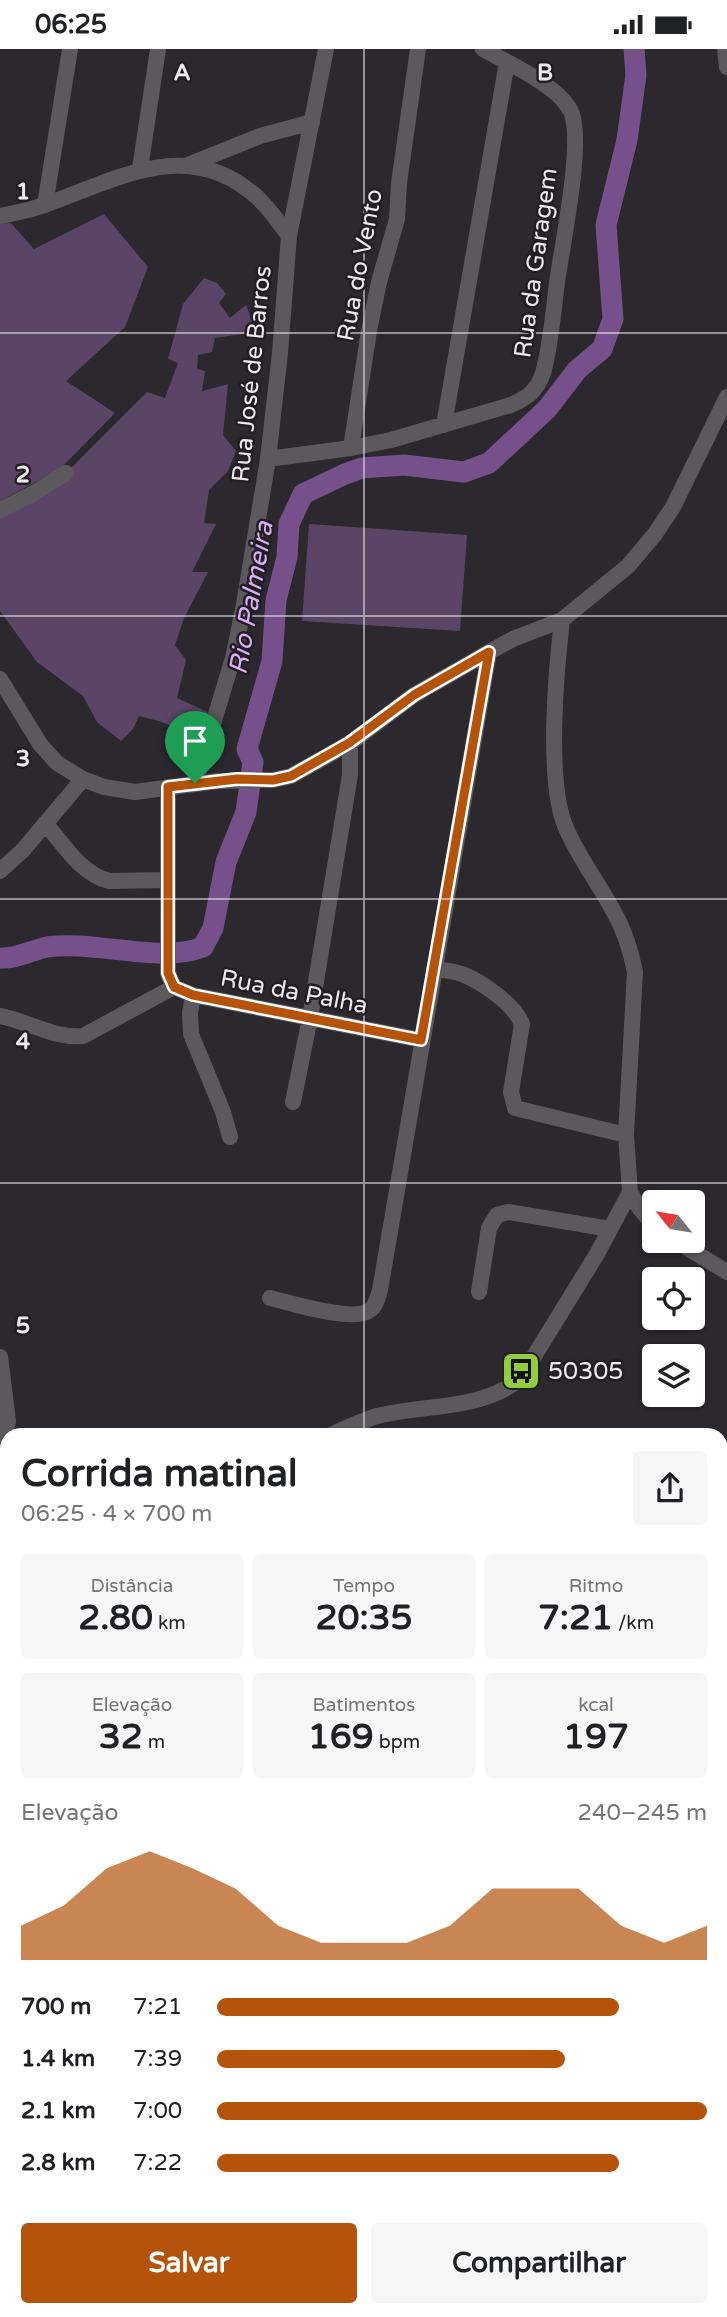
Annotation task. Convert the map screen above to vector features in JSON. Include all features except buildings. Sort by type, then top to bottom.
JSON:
[{"type":"street","points":[[45,205],[70,49]]},
{"type":"street","points":[[140,169],[158,49]]},
{"type":"street","name":"Rua José de Barros","points":[[195,783],[233,658],[245,597],[268,459],[289,236],[326,49]]},
{"type":"street","name":"Rua do Vento","points":[[351,449],[369,331],[379,282],[397,219],[399,183],[418,49]]},
{"type":"street","points":[[444,425],[507,62],[483,49]]},
{"type":"street","points":[[725,49],[727,67]]},
{"type":"street","name":"Rua da Garagem","points":[[268,459],[351,449],[444,425],[510,405],[527,398],[534,390],[542,374],[574,165],[575,132],[572,115],[555,91],[507,62]]},
{"type":"street","points":[[186,166],[260,135],[312,122]]},
{"type":"street","points":[[0,216],[45,205],[140,169],[186,166],[220,174],[240,184],[258,198],[289,236]]},
{"type":"street","points":[[0,679],[40,744],[57,763],[83,779],[119,791],[135,792],[237,779],[273,780],[291,776],[349,743],[414,695],[513,639],[562,620],[628,566],[673,507],[727,397]]},
{"type":"street","points":[[0,510],[66,473]]},
{"type":"street","points":[[562,620],[555,751],[560,807],[566,828],[617,917],[629,946],[635,972],[626,1135],[630,1192],[642,1211]]},
{"type":"street","points":[[270,1298],[338,1313],[360,1315],[374,1305],[380,1290],[489,652]]},
{"type":"street","points":[[292,1102],[310,1018],[350,775],[349,743]]},
{"type":"street","points":[[0,871],[23,850],[83,779]]},
{"type":"street","points":[[0,1016],[54,1033],[72,1037],[83,1036],[171,980],[167,880],[168,787]]},
{"type":"street","points":[[45,823],[82,868],[100,879],[167,880]]},
{"type":"street","points":[[434,969],[457,972],[482,984],[513,1010],[520,1020],[522,1024],[511,1092],[515,1108],[626,1135]]},
{"type":"street","name":"Rua da Palha","points":[[171,980],[193,995],[421,1040]]},
{"type":"street","points":[[193,995],[191,1034],[223,1112],[230,1137]]},
{"type":"street","points":[[348,1428],[378,1416],[487,1397],[520,1379],[597,1254],[630,1192]]},
{"type":"street","points":[[479,1292],[489,1228],[497,1215],[508,1212],[610,1229]]},
{"type":"street","points":[[696,1253],[727,1272]]},
{"type":"street","points":[[0,1357],[8,1421],[6,1428]]},
{"type":"shaded area","points":[[104,214],[148,267],[125,327],[66,381],[115,413],[60,469],[0,501],[0,224],[11,223],[34,249]]},
{"type":"shaded area","points":[[204,278],[217,283],[226,294],[219,303],[230,318],[246,305],[256,332],[215,338],[212,352],[198,355],[197,369],[205,371],[202,391],[228,384],[223,435],[236,451],[228,471],[209,490],[204,523],[216,524],[192,572],[208,572],[184,618],[175,645],[186,660],[177,698],[208,712],[195,736],[139,716],[133,729],[121,741],[97,722],[83,696],[37,662],[0,611],[0,518],[42,497],[147,392],[165,398],[178,363],[168,359],[183,304]]},
{"type":"shaded area","points":[[309,524],[467,535],[460,631],[302,621]]},
{"type":"waterway","name":"Rio Palmeira","points":[[0,958],[18,956],[47,947],[85,946],[147,953],[186,952],[203,947],[213,928],[226,862],[246,812],[253,762],[247,749],[272,661],[276,600],[287,557],[289,524],[303,494],[362,468],[404,465],[464,472],[489,463],[547,409],[577,370],[602,349],[613,319],[606,225],[627,140],[636,75],[634,49]]},
{"type":"place","name":"50305","points":[[521,1371]]},
{"type":"route","points":[[489,652],[421,1040],[193,995],[174,987],[168,973],[168,787],[195,783],[237,779],[273,780],[291,776],[349,743],[414,695],[489,652]]}]
